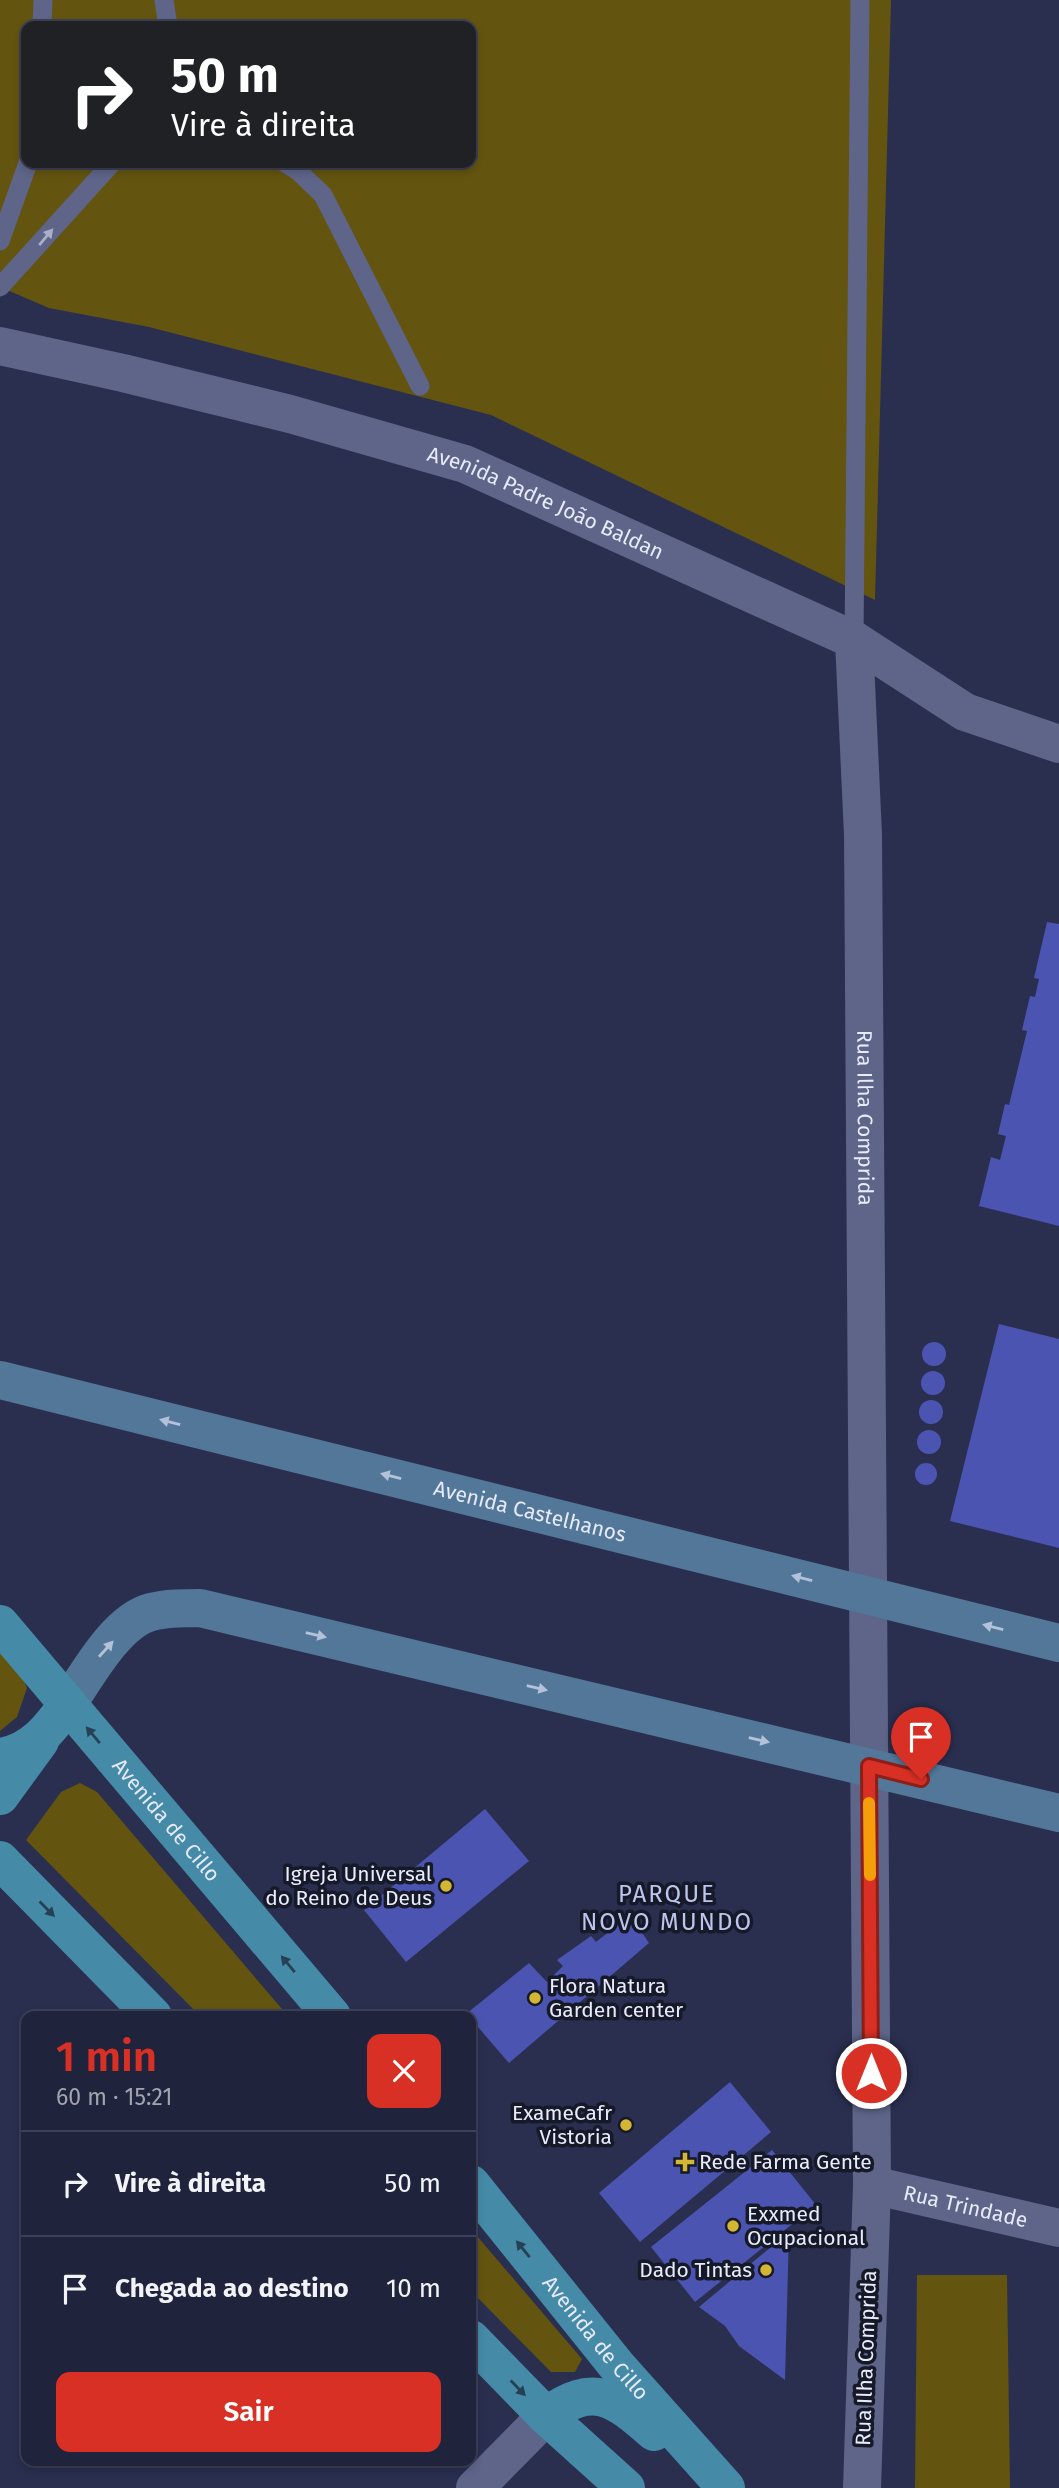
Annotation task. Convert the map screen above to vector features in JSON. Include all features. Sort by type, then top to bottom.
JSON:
[{"type":"main road","name":"Avenida Castelhanos","points":[[0,1380],[1059,1643]]},
{"type":"main road","points":[[0,1796],[99,1657],[127,1626],[148,1613],[200,1608],[1059,1813]]},
{"type":"main road","name":"Avenida de Cillo","points":[[0,1624],[57,1719],[327,2011]]},
{"type":"main road","points":[[0,1757],[26,1749],[57,1719]]},
{"type":"main road","points":[[0,1860],[148,2011]]},
{"type":"main road","name":"Avenida de Cillo","points":[[476,2190],[617,2366],[726,2488]]},
{"type":"main road","points":[[476,2344],[545,2416],[626,2488]]},
{"type":"main road","points":[[545,2416],[564,2402],[582,2396],[602,2397],[625,2407],[720,2488]]},
{"type":"street","name":"Avenida Padre João Baldan","points":[[0,346],[290,414],[465,464],[854,640],[965,712],[1059,744]]},
{"type":"street","name":"Rua Ilha Comprida","points":[[854,640],[863,835],[872,2185],[862,2488]]},
{"type":"street","name":"Rua Trindade","points":[[872,2185],[1059,2228]]},
{"type":"street","points":[[475,2488],[545,2416]]},
{"type":"lane","points":[[42,21],[43,0]]},
{"type":"lane","points":[[164,0],[167,21]]},
{"type":"lane","points":[[854,640],[860,0]]},
{"type":"lane","points":[[0,241],[26,168]]},
{"type":"lane","points":[[0,287],[107,168]]},
{"type":"lane","points":[[294,168],[323,195],[421,386]]},
{"type":"shaded area","points":[[0,0],[891,0],[875,600],[491,415],[149,327],[49,308],[0,287]]},
{"type":"shaded area","points":[[0,1642],[16,1660],[27,1688],[17,1717],[0,1731]]},
{"type":"shaded area","points":[[80,1783],[97,1792],[284,2011],[195,2011],[26,1840],[61,1792]]},
{"type":"shaded area","points":[[476,2235],[582,2359],[575,2372],[551,2372],[476,2296]]},
{"type":"shaded area","points":[[917,2275],[1007,2275],[1010,2488],[915,2488]]},
{"type":"building","points":[[1047,922],[1059,924],[1059,1226],[979,1206],[991,1157],[1000,1160],[1006,1136],[998,1134],[1005,1104],[1009,1105],[1027,1031],[1022,1030],[1030,996],[1035,997],[1039,979],[1034,978]]},
{"type":"building","points":[[999,1324],[1059,1339],[1059,1548],[950,1521]]},
{"type":"building","points":[[934,1342],[942,1346],[946,1354],[942,1362],[934,1366],[926,1362],[922,1354],[926,1346]]},
{"type":"building","points":[[933,1371],[941,1375],[945,1383],[941,1391],[933,1395],[925,1391],[921,1383],[925,1375]]},
{"type":"building","points":[[931,1400],[939,1404],[943,1412],[939,1420],[931,1424],[923,1420],[919,1412],[923,1404]]},
{"type":"building","points":[[929,1430],[937,1434],[941,1442],[937,1450],[929,1454],[921,1450],[917,1442],[921,1434]]},
{"type":"building","points":[[922,1463],[930,1463],[937,1470],[937,1478],[930,1485],[922,1485],[915,1478],[915,1470]]},
{"type":"building","name":"Igreja Universal do Reino de Deus","points":[[485,1809],[529,1861],[406,1962],[364,1910]]},
{"type":"building","name":"Flora Natura Garden center","points":[[630,1915],[649,1943],[509,2063],[476,2025],[476,2011],[470,2011],[529,1963],[547,1982],[563,1966],[557,1960],[591,1936],[596,1942]]},
{"type":"building","name":"Rede Farma Gente","points":[[730,2082],[771,2132],[640,2242],[599,2193]]},
{"type":"building","name":"Exxmed Ocupacional","points":[[772,2150],[816,2205],[695,2302],[651,2247]]},
{"type":"building","name":"Dado Tintas","points":[[789,2232],[785,2380],[739,2346],[725,2326],[699,2307]]},
{"type":"slow traffic","points":[[869,1803],[870,1875]]},
{"type":"place","name":"Igreja Universal do Reino de Deus","points":[[446,1886]]},
{"type":"place","name":"Flora Natura Garden center","points":[[535,1998]]},
{"type":"place","name":"ExameCafr Vistoria","points":[[626,2125]]},
{"type":"place","name":"Rede Farma Gente","points":[[685,2162]]},
{"type":"place","name":"Exxmed Ocupacional","points":[[733,2226]]},
{"type":"place","name":"Dado Tintas","points":[[766,2270]]},
{"type":"district","name":"PARQUE NOVO MUNDO","points":[[667,1908]]},
{"type":"route","points":[[871,2073],[869,1766],[921,1779]]}]
